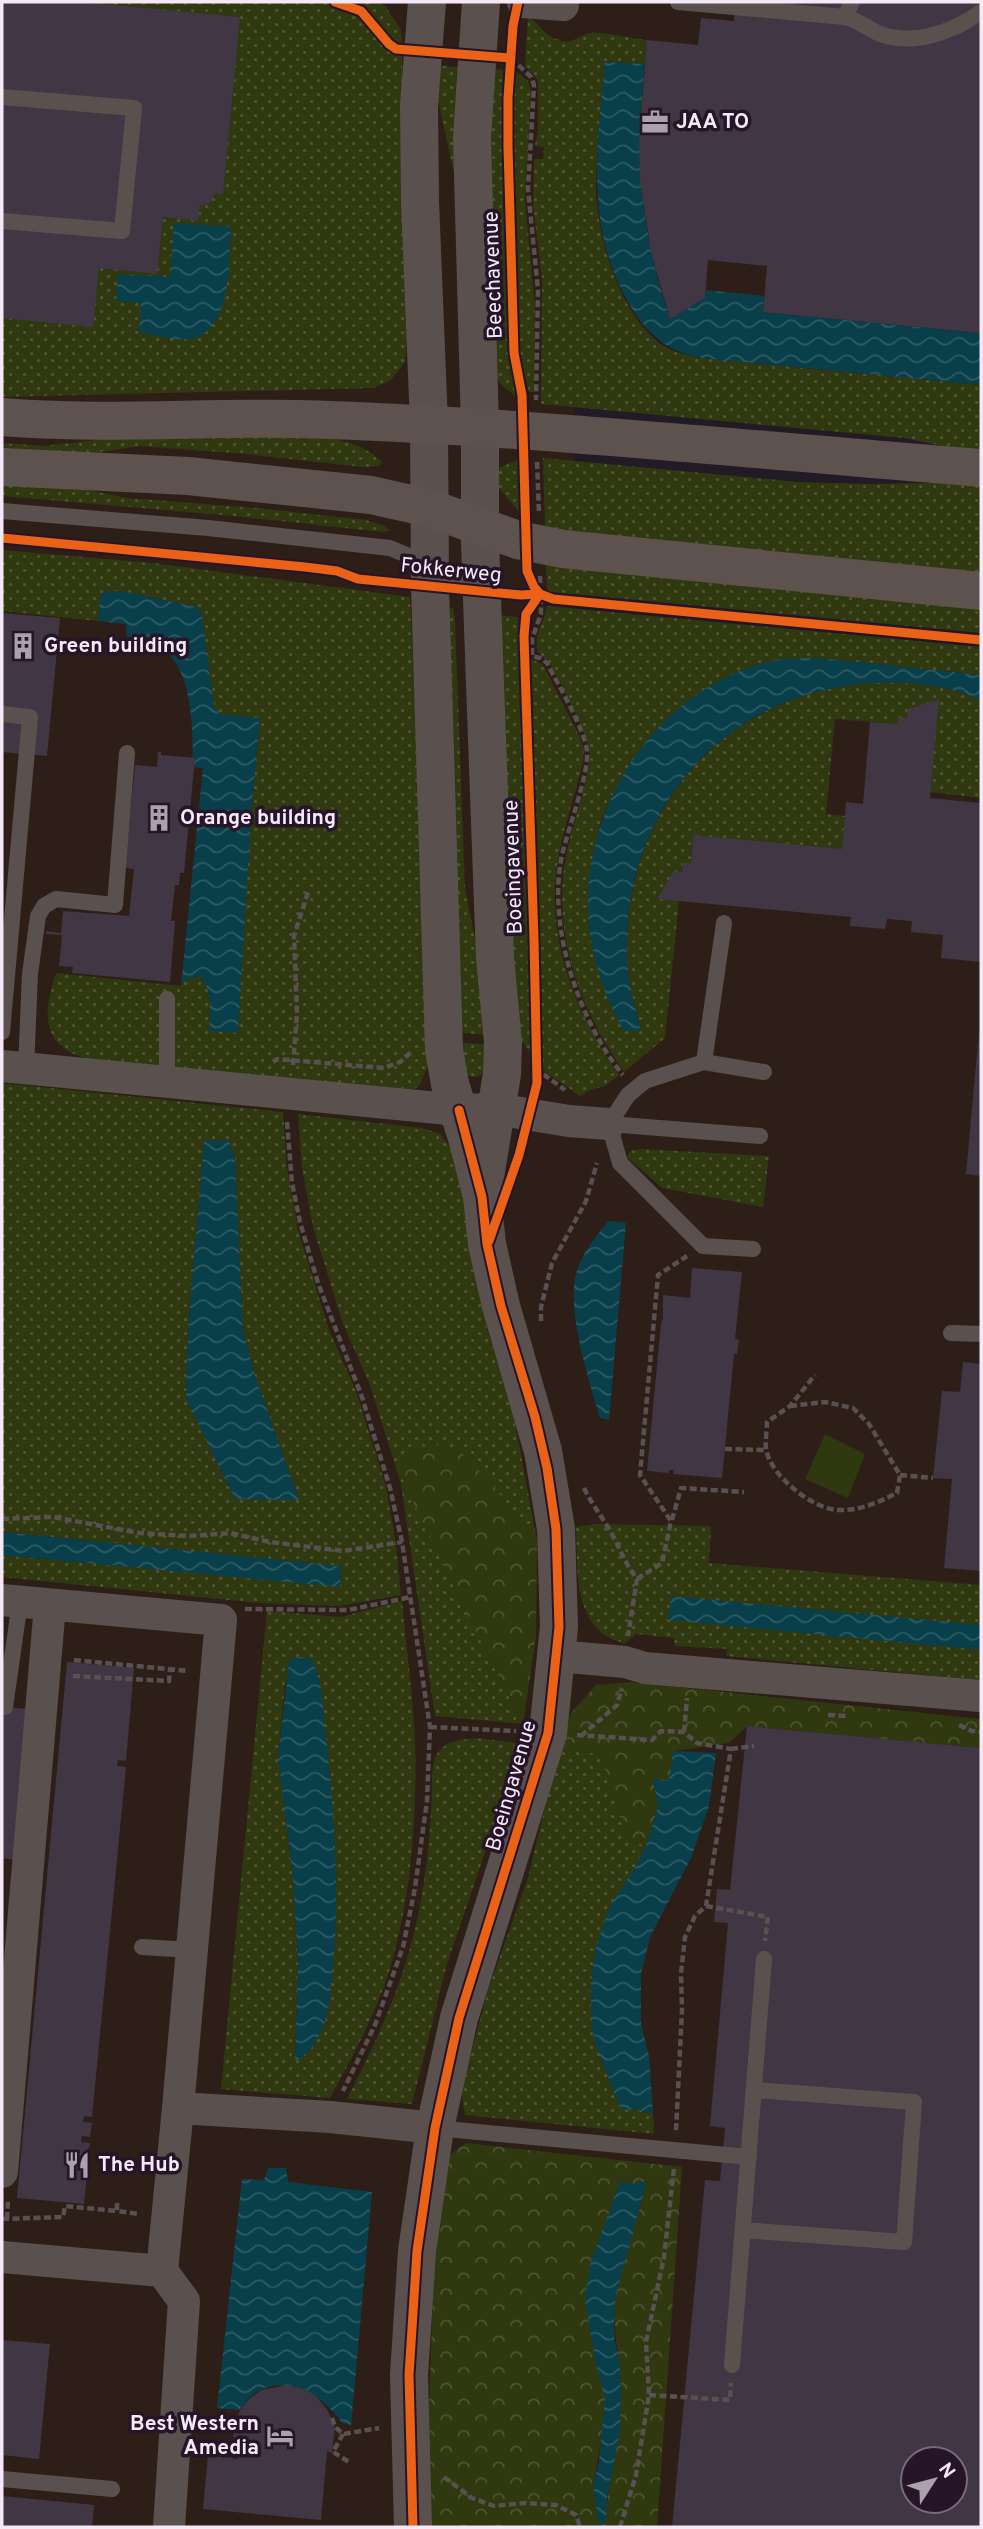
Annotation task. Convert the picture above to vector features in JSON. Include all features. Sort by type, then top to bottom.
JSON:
[{"type":"main road","points":[[2,416],[93,422],[327,419],[429,424],[981,468]]},
{"type":"main road","name":"Fokkerweg","points":[[2,467],[222,479],[371,495],[429,508],[535,543],[624,556],[981,591]]},
{"type":"street","points":[[427,2],[419,131],[429,424]]},
{"type":"street","name":"Beechavenue","points":[[480,527],[481,428],[472,138],[502,57],[481,2]]},
{"type":"street","points":[[523,2],[570,3]]},
{"type":"street","name":"Boeingavenue","points":[[414,2527],[409,2375],[417,2251],[435,2128],[459,2018],[565,1734],[557,1656],[559,1597],[552,1498],[539,1433],[501,1306],[487,1244],[482,1196],[446,1065],[443,1037],[430,565],[429,424]]},
{"type":"street","name":"Boeingavenue","points":[[480,527],[495,958],[503,1042],[502,1074],[513,1112],[482,1196]]},
{"type":"street","points":[[14,1067],[459,1110],[513,1112],[609,1124]]},
{"type":"street","points":[[2,2172],[46,1657],[24,1602],[221,1620],[162,2271],[184,2301],[169,2527]]},
{"type":"street","points":[[557,1656],[624,1673],[645,1668],[981,1696]]},
{"type":"street","points":[[178,2108],[330,2117],[435,2128]]},
{"type":"street","points":[[2,2257],[162,2271]]},
{"type":"lane","points":[[678,2],[845,17],[884,35],[911,38],[950,30],[981,12]]},
{"type":"lane","points":[[845,17],[852,2]]},
{"type":"lane","points":[[2,97],[134,108],[122,231],[2,221]]},
{"type":"lane","name":"Fokkerweg","points":[[2,512],[208,528],[383,547],[395,549],[482,592]]},
{"type":"lane","points":[[2,714],[30,717],[10,853],[2,1032]]},
{"type":"lane","points":[[14,1067],[38,916],[44,906],[56,899],[115,905],[127,753]]},
{"type":"lane","points":[[704,1062],[724,923]]},
{"type":"lane","points":[[167,999],[167,1082]]},
{"type":"lane","points":[[753,1249],[703,1246],[620,1163],[609,1124],[628,1095],[645,1081],[704,1062],[764,1072]]},
{"type":"lane","points":[[609,1124],[760,1136]]},
{"type":"lane","points":[[951,1333],[981,1334]]},
{"type":"lane","points":[[5,1707],[24,1602]]},
{"type":"lane","points":[[142,1947],[192,1950]]},
{"type":"lane","points":[[732,2365],[764,1959]]},
{"type":"lane","points":[[743,2230],[904,2242],[914,2102],[754,2090]]},
{"type":"lane","points":[[435,2128],[749,2157]]},
{"type":"lane","points":[[2,2479],[112,2489]]},
{"type":"path","points":[[524,629],[524,664]]},
{"type":"path","points":[[294,1061],[297,1013],[294,936],[308,892]]},
{"type":"path","points":[[513,1112],[537,1083],[537,1057]]},
{"type":"path","points":[[288,1113],[292,1183],[300,1222],[318,1283],[379,1449],[402,1542],[430,1727],[427,1801],[415,1888],[403,1948],[375,2025],[330,2117]]},
{"type":"path","points":[[541,1329],[541,1307],[551,1263],[586,1201],[609,1124]]},
{"type":"path","points":[[671,1521],[640,1475],[658,1275],[703,1246]]},
{"type":"path","points":[[790,1406],[825,1402],[853,1408],[869,1424],[900,1475],[897,1493],[873,1505],[837,1511],[800,1495],[778,1474],[766,1450],[767,1422],[790,1406],[815,1375]]},
{"type":"path","points":[[725,1449],[766,1450]]},
{"type":"path","points":[[900,1475],[933,1478]]},
{"type":"path","points":[[565,1734],[617,1705],[637,1579],[590,1502],[582,1483]]},
{"type":"path","points":[[637,1579],[662,1563],[681,1488],[744,1492]]},
{"type":"path","points":[[2,1519],[53,1517],[139,1533],[230,1533],[270,1542],[343,1551],[402,1542]]},
{"type":"path","points":[[221,1620],[240,1609],[348,1610],[411,1597]]},
{"type":"path","points":[[46,1657],[216,1674]]},
{"type":"path","points":[[122,1679],[169,1681],[170,1669]]},
{"type":"path","points":[[684,1732],[688,1690]]},
{"type":"path","points":[[430,1727],[652,1741],[661,1731],[684,1732],[696,1743],[731,1749],[754,1746]]},
{"type":"path","points":[[620,2527],[636,2475],[649,2395],[646,2342],[664,2257],[675,2151],[682,2010],[681,1973],[685,1937],[695,1916],[706,1906],[731,1749]]},
{"type":"path","points":[[706,1906],[768,1917],[764,1959]]},
{"type":"path","points":[[8,2203],[4,2219],[63,2217],[65,2206],[117,2211]]},
{"type":"path","points":[[649,2395],[730,2400],[732,2365]]},
{"type":"path","points":[[332,2418],[335,2427],[343,2434]]},
{"type":"path","points":[[343,2434],[379,2428]]},
{"type":"path","points":[[343,2434],[333,2452],[349,2462]]},
{"type":"path","points":[[411,2455],[472,2498],[494,2506],[525,2502],[556,2505],[576,2515],[580,2527]]},
{"type":"shaded area","points":[[2,2],[981,2],[981,366],[575,326],[573,640],[981,681],[981,2527],[2,2527]]},
{"type":"green space","points":[[2,2],[375,2],[385,6],[401,30],[410,303],[405,362],[390,381],[373,388],[2,397]]},
{"type":"green space","points":[[528,17],[550,36],[560,40],[570,41],[596,33],[647,40],[645,64],[605,62],[596,185],[600,228],[614,275],[636,317],[650,334],[670,349],[702,358],[981,385],[981,454],[904,438],[541,404],[542,279],[533,205],[534,159],[543,159],[544,147],[535,146],[538,130],[538,80],[525,66]]},
{"type":"green space","points":[[436,65],[466,68],[464,172],[454,173],[435,86]]},
{"type":"green space","points":[[485,68],[503,70],[502,127],[509,350],[517,387],[516,396],[503,387],[496,377]]},
{"type":"green space","points":[[516,71],[528,81],[531,92],[525,200],[535,306],[534,392],[529,392],[519,350],[513,137],[513,90]]},
{"type":"green space","points":[[275,433],[346,442],[372,453],[382,462],[379,466],[363,467],[140,446],[79,455],[2,453],[2,443],[44,446],[122,437]]},
{"type":"green space","points":[[543,458],[798,482],[981,482],[981,577],[561,532],[545,526]]},
{"type":"green space","points":[[518,460],[520,513],[498,487],[498,468]]},
{"type":"green space","points":[[2,481],[74,487],[127,498],[366,520],[385,526],[389,531],[2,496]]},
{"type":"green space","points":[[2,550],[153,563],[410,597],[430,1025],[428,1066],[419,1086],[410,1092],[109,1061],[76,1055],[55,1040],[50,1030],[48,1008],[56,973],[180,986],[188,978],[201,977],[209,996],[209,1031],[251,816],[260,719],[220,714],[214,708],[202,615],[197,607],[126,592],[106,591],[100,597],[98,621],[2,611]]},
{"type":"green space","points":[[546,565],[981,605],[981,633],[552,592],[547,590]]},
{"type":"green space","points":[[547,606],[981,647],[981,675],[819,658],[772,661],[705,689],[668,718],[647,740],[614,792],[601,820],[589,880],[592,946],[641,1031],[630,985],[627,958],[629,909],[639,863],[657,820],[682,781],[713,748],[750,720],[792,700],[858,684],[912,683],[964,694],[981,700],[981,798],[922,791],[898,718],[898,724],[835,719],[826,814],[845,816],[842,849],[692,844],[691,863],[683,863],[665,1038],[624,1072],[607,1046],[580,991],[565,933],[563,872],[586,782],[589,749],[559,679],[538,650],[537,636]]},
{"type":"green space","points":[[440,607],[453,608],[455,620],[465,889],[495,1036],[453,1032]]},
{"type":"green space","points":[[498,615],[518,617],[532,1055],[521,1040],[512,1038]]},
{"type":"green space","points":[[530,658],[543,665],[584,749],[559,853],[555,894],[556,922],[568,976],[578,1002],[590,1028],[619,1075],[605,1086],[580,1096],[543,1070]]},
{"type":"green space","points":[[453,1042],[496,1045],[484,1074],[475,1077],[466,1075]]},
{"type":"green space","points":[[2,1083],[283,1112],[287,1168],[298,1230],[329,1330],[356,1391],[386,1487],[401,1595],[340,1606],[259,1603],[2,1577],[2,1555],[340,1586],[341,1566],[2,1532]],"holes":[[[204,1141],[235,1158],[243,1331],[256,1379],[299,1500],[186,1399],[188,1329]]]},
{"type":"green space","points":[[298,1114],[422,1128],[440,1134],[456,1154],[487,1329],[513,1412],[537,1541],[489,1481],[456,1592],[523,1724],[435,1716],[401,1484],[370,1385],[343,1324],[313,1227],[302,1167]]},
{"type":"green space","points":[[640,1149],[769,1156],[763,1207],[662,1188],[627,1157],[630,1151]]},
{"type":"green space","points":[[825,1434],[865,1454],[848,1498],[805,1479]]},
{"type":"green space","points":[[439,1445],[460,1451],[489,1481],[537,1541],[536,1636],[523,1724],[395,1463],[417,1447]]},
{"type":"green space","points":[[595,1524],[711,1526],[709,1563],[981,1585],[981,1680],[726,1656],[727,1649],[675,1646],[674,1638],[636,1634],[625,1643],[608,1637],[595,1627],[587,1613],[578,1580],[576,1527]]},
{"type":"green space","points":[[402,1601],[414,1723],[415,1796],[409,1880],[399,1935],[373,2015],[330,2098],[221,2089],[267,1611],[341,1617]],"holes":[[[316,1667],[330,1777],[295,2060],[298,1963],[293,1877],[278,1757],[285,1683]]]},
{"type":"green space","points":[[630,1682],[981,1719],[981,1748],[747,1726],[729,1743],[674,1751],[670,1780],[653,1779],[658,1807],[646,1846],[629,1840],[599,1754],[559,1749],[571,1713],[596,1685]]},
{"type":"green space","points":[[476,1738],[518,1743],[510,1779],[447,1964],[412,2104],[347,2099],[386,2017],[414,1934],[428,1855],[434,1762],[440,1750],[450,1743]]},
{"type":"green space","points":[[559,1749],[599,1754],[629,1840],[646,1846],[595,1951],[591,1984],[594,2041],[635,2109],[653,2114],[654,2134],[465,2115],[461,2090],[488,1990],[528,1878]]},
{"type":"green space","points":[[466,2143],[682,2167],[657,2527],[430,2527],[427,2462],[434,2264],[448,2156]],"holes":[[[646,2181],[615,2300],[621,2400],[606,2522],[600,2525],[593,2487],[604,2423],[620,2182],[634,2184]]]},
{"type":"water","points":[[605,62],[645,64],[640,131],[642,193],[652,255],[670,319],[705,298],[706,290],[764,296],[763,312],[981,333],[981,385],[702,358],[679,352],[660,341],[631,307],[616,278],[600,218],[597,157]]},
{"type":"water","points":[[174,223],[231,227],[229,271],[223,304],[209,329],[198,337],[184,340],[139,332],[141,303],[116,301],[118,274],[170,277]]},
{"type":"water","points":[[106,591],[126,592],[197,607],[202,615],[214,708],[221,714],[260,718],[251,816],[238,1033],[209,1031],[209,996],[201,977],[188,978],[181,986],[203,768],[192,767],[192,722],[186,689],[174,661],[165,651],[152,645],[127,640],[126,624],[98,621],[100,597]]},
{"type":"water","points":[[819,658],[981,675],[981,700],[947,689],[912,683],[840,687],[792,700],[750,720],[713,748],[681,781],[657,820],[639,863],[629,909],[627,958],[630,986],[641,1031],[623,1030],[598,969],[588,903],[591,862],[601,823],[617,785],[639,751],[666,720],[697,694],[732,674],[771,661]]},
{"type":"water","points":[[228,1140],[235,1158],[243,1331],[256,1379],[299,1500],[235,1499],[186,1399],[188,1329],[204,1141]]},
{"type":"water","points":[[608,1221],[626,1223],[609,1420],[600,1418],[580,1344],[574,1304],[577,1271],[590,1244]]},
{"type":"water","points":[[2,1532],[341,1566],[340,1587],[2,1555]]},
{"type":"water","points":[[671,1596],[981,1625],[981,1650],[668,1620]]},
{"type":"water","points":[[295,1657],[311,1658],[320,1686],[334,1822],[336,1909],[327,2014],[316,2042],[307,2053],[295,2061],[298,1963],[293,1877],[278,1757],[289,1661]]},
{"type":"water","points":[[673,1751],[716,1753],[709,1806],[691,1858],[650,1937],[641,1974],[641,2024],[649,2056],[653,2114],[635,2109],[621,2110],[594,2041],[591,1984],[595,1951],[610,1906],[646,1846],[658,1807],[653,1779],[669,1780]]},
{"type":"water","points":[[268,2168],[286,2168],[288,2182],[372,2192],[351,2425],[342,2423],[315,2396],[304,2390],[280,2385],[267,2387],[253,2395],[239,2410],[217,2408],[242,2179],[264,2180]]},
{"type":"water","points":[[647,2181],[615,2298],[614,2337],[620,2367],[620,2432],[607,2498],[606,2522],[599,2525],[593,2487],[599,2460],[605,2398],[596,2365],[585,2300],[590,2264],[620,2182],[634,2184]]},
{"type":"building","points":[[4,2],[83,2],[240,17],[223,194],[216,193],[210,203],[200,206],[198,221],[163,217],[157,274],[99,268],[93,327],[2,318]]},
{"type":"building","points":[[735,2],[981,2],[981,333],[763,312],[767,266],[708,260],[705,298],[670,319],[651,252],[640,180],[639,140],[647,40],[698,45],[701,18],[734,21]]},
{"type":"building","points":[[2,613],[60,618],[47,756],[2,752]]},
{"type":"building","points":[[939,699],[930,798],[981,803],[981,962],[941,958],[943,935],[911,932],[912,921],[887,919],[885,929],[850,926],[851,917],[657,899],[674,871],[682,872],[683,863],[691,863],[693,835],[842,849],[846,802],[863,804],[870,722],[898,724],[898,717],[907,718],[908,709]]},
{"type":"building","name":"Orange building","points":[[158,752],[161,752],[161,755],[195,758],[184,873],[180,873],[179,885],[175,885],[171,921],[175,921],[170,982],[72,973],[73,967],[59,966],[62,935],[46,934],[46,931],[61,933],[63,911],[129,916],[134,869],[125,868],[135,765],[157,767]]},
{"type":"building","points":[[981,1032],[981,1176],[966,1174]]},
{"type":"building","points":[[692,1268],[742,1272],[735,1339],[739,1340],[737,1354],[734,1354],[722,1478],[673,1474],[674,1470],[669,1470],[669,1473],[647,1471],[663,1295],[690,1298]]},
{"type":"building","points":[[963,1362],[981,1364],[981,1571],[944,1568],[952,1479],[933,1478],[942,1391],[960,1392]]},
{"type":"building","points":[[67,1662],[134,1668],[126,1761],[118,1760],[117,1766],[126,1767],[92,2117],[84,2116],[83,2122],[92,2123],[90,2137],[82,2136],[81,2142],[90,2143],[84,2204],[17,2198]]},
{"type":"building","points":[[2,1707],[30,1709],[15,1860],[2,1858]]},
{"type":"building","points":[[747,1726],[981,1748],[981,2527],[672,2527],[705,2180],[720,2181],[725,2128],[710,2126],[728,1923],[714,1922],[717,1889],[730,1890]]},
{"type":"building","points":[[2,2340],[50,2344],[39,2459],[2,2455]]},
{"type":"building","points":[[288,2385],[316,2396],[328,2411],[335,2427],[332,2453],[327,2451],[321,2520],[203,2509],[208,2455],[238,2459],[239,2444],[234,2444],[233,2433],[240,2410],[261,2390]]},
{"type":"building","points":[[2,2496],[94,2505],[92,2527],[2,2527]]},
{"type":"cycle path","points":[[335,2],[361,11],[396,49],[511,58]]},
{"type":"cycle path","points":[[518,2],[513,26],[508,98],[514,353],[522,395],[527,571],[540,594]]},
{"type":"cycle path","points":[[2,538],[305,567],[337,571],[358,579],[521,595],[540,594],[553,599],[981,640]]},
{"type":"cycle path","points":[[489,1241],[519,1155],[537,1083],[524,636],[526,614],[540,594]]},
{"type":"cycle path","points":[[413,2527],[409,2375],[417,2251],[435,2128],[459,2018],[548,1733],[559,1627],[556,1529],[547,1468],[535,1417],[501,1306],[487,1244],[482,1197],[459,1110]]},
{"type":"place","name":"JAA TO","points":[[655,122]]},
{"type":"place","name":"Green building","points":[[23,646]]},
{"type":"place","name":"Orange building","points":[[159,818]]},
{"type":"place","name":"The Hub","points":[[77,2165]]},
{"type":"place","name":"Best Western Amedia","points":[[280,2436]]}]
